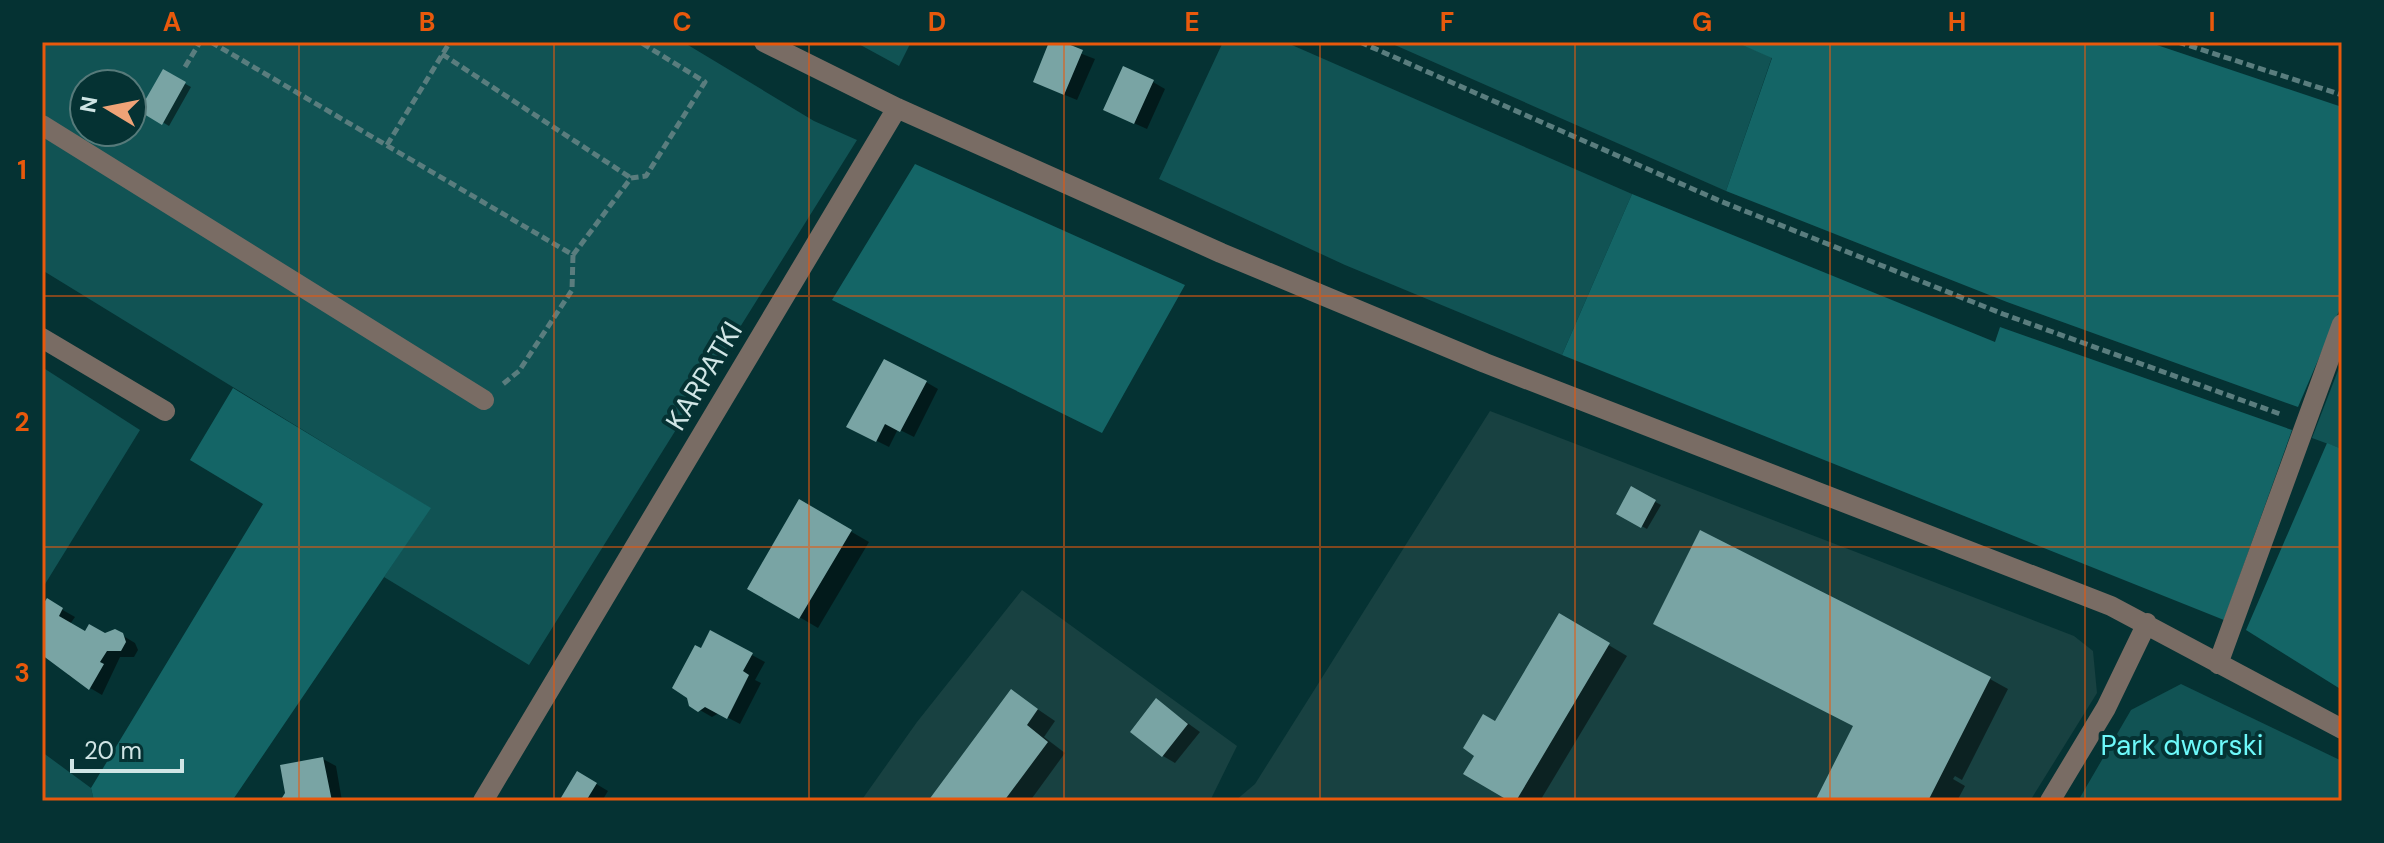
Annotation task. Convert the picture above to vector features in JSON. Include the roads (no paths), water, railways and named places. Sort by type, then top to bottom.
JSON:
[{"type":"street","points":[[764,42],[897,108],[1221,253],[1470,357],[2111,606],[2342,729]]},
{"type":"street","name":"KARPATKI","points":[[483,801],[897,108]]},
{"type":"street","points":[[42,125],[484,400]]},
{"type":"street","points":[[2218,664],[2342,324]]},
{"type":"street","points":[[42,338],[165,411]]},
{"type":"street","points":[[2050,801],[2106,708],[2147,623]]},
{"type":"park label","name":"Park dworski","points":[[2182,745]]}]
